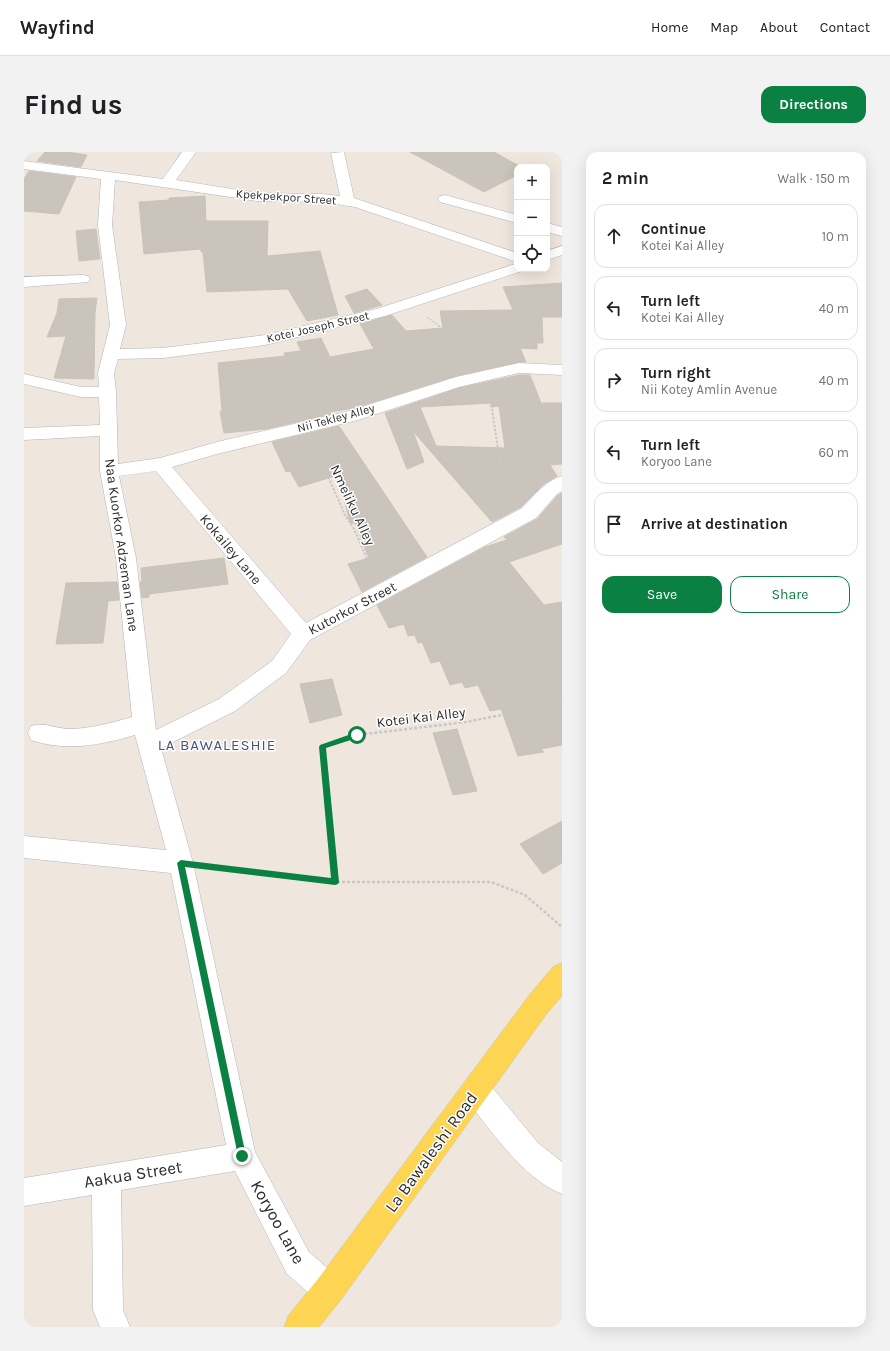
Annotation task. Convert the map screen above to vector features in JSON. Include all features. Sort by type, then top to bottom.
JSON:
[{"type":"main road","name":"La Bawaleshi Road","points":[[299,1327],[329,1290],[539,1003],[562,976]]},
{"type":"street","points":[[167,183],[189,152]]},
{"type":"street","points":[[338,153],[348,202]]},
{"type":"street","name":"Kpekpekpor Street","points":[[24,165],[108,177],[167,183],[257,197],[323,198],[348,202],[370,207],[514,257]]},
{"type":"street","name":"Naa Kuorkor Adzeman Lane","points":[[108,177],[105,225],[118,325],[112,354],[106,373],[108,392],[109,471],[126,558],[143,723],[181,863]]},
{"type":"street","points":[[445,199],[514,218]]},
{"type":"street","points":[[550,228],[562,232]]},
{"type":"street","name":"Kotei Joseph Street","points":[[112,354],[163,353],[265,340],[380,313],[514,269]]},
{"type":"street","points":[[24,282],[83,279]]},
{"type":"street","name":"Nii Tekley Alley","points":[[109,471],[160,464],[217,448],[352,416],[456,382],[519,368],[562,370]]},
{"type":"street","points":[[24,379],[81,392],[108,392]]},
{"type":"street","points":[[24,434],[109,430]]},
{"type":"street","name":"Kokailey Lane","points":[[160,464],[302,634]]},
{"type":"street","name":"Kutorkor Street","points":[[148,744],[233,701],[279,667],[302,634],[533,509],[551,489],[562,482]]},
{"type":"street","points":[[39,733],[67,738],[100,734],[143,723]]},
{"type":"street","points":[[24,847],[181,863]]},
{"type":"street","name":"Koryoo Lane","points":[[181,863],[242,1156],[298,1263],[329,1290]]},
{"type":"street","points":[[476,1090],[528,1153],[562,1180]]},
{"type":"street","name":"Aakua Street","points":[[24,1192],[242,1156]]},
{"type":"street","points":[[106,1178],[108,1310],[115,1327]]},
{"type":"path","points":[[409,304],[446,331],[461,346],[465,358],[478,358],[485,376],[489,403],[492,409],[501,469],[533,509]]},
{"type":"path","name":"Nmeliku Alley","points":[[306,427],[345,515],[354,529],[382,592]]},
{"type":"path","name":"Kotei Kai Alley","points":[[335,882],[322,747],[357,735],[466,722],[562,703]]},
{"type":"path","points":[[181,863],[335,882],[491,882],[525,895],[562,927]]},
{"type":"building","points":[[45,152],[67,152],[87,155],[81,167],[37,161]]},
{"type":"building","points":[[410,152],[494,152],[516,164],[514,164],[514,177],[484,192]]},
{"type":"building","points":[[29,171],[76,177],[59,214],[24,211],[24,179]]},
{"type":"building","points":[[205,196],[206,221],[268,221],[267,256],[320,251],[338,315],[307,321],[288,289],[207,292],[203,252],[201,252],[201,249],[144,254],[139,202],[169,200],[169,198]]},
{"type":"building","points":[[96,229],[100,259],[79,261],[76,231]]},
{"type":"building","points":[[562,283],[562,317],[542,317],[543,343],[537,343],[537,349],[520,348],[526,362],[519,362],[456,376],[354,408],[330,412],[331,414],[266,429],[224,433],[220,411],[222,411],[218,363],[285,356],[284,353],[301,351],[297,342],[321,338],[330,357],[374,349],[360,324],[392,315],[406,331],[443,328],[440,311],[513,310],[503,287]]},
{"type":"building","points":[[367,289],[382,305],[354,313],[345,296]]},
{"type":"building","points":[[97,298],[95,313],[94,379],[54,378],[66,336],[47,337],[57,313],[59,299]]},
{"type":"building","points":[[519,375],[530,375],[541,403],[562,403],[562,464],[550,465],[557,476],[544,484],[521,507],[492,522],[413,431],[424,462],[407,469],[385,413],[459,388]],"holes":[[[491,403],[492,407],[499,406],[505,448],[436,446],[420,407]]]},
{"type":"building","points":[[339,426],[427,557],[362,592],[348,564],[369,558],[355,523],[350,523],[338,475],[299,487],[290,471],[286,472],[272,442]]},
{"type":"building","points":[[562,493],[562,544],[509,562],[544,605],[562,602],[562,745],[541,749],[544,752],[518,756],[501,709],[490,711],[478,685],[465,688],[462,682],[450,685],[440,661],[431,663],[422,642],[418,643],[415,635],[408,636],[404,624],[389,628],[377,605],[485,547],[507,540],[504,537],[537,519],[558,495]]},
{"type":"building","points":[[224,558],[228,584],[149,594],[149,597],[142,598],[140,582],[142,582],[141,568]]},
{"type":"building","points":[[117,582],[119,600],[108,601],[103,643],[56,644],[66,583]]},
{"type":"building","points":[[332,679],[342,715],[310,723],[300,684]]},
{"type":"building","points":[[457,729],[477,791],[453,795],[433,733]]},
{"type":"building","points":[[562,821],[562,863],[543,874],[520,844]]},
{"type":"district","name":"LA BAWALESHIE","points":[[217,745]]},
{"type":"route","points":[[242,1156],[181,863],[335,882],[322,747],[357,735]]}]
